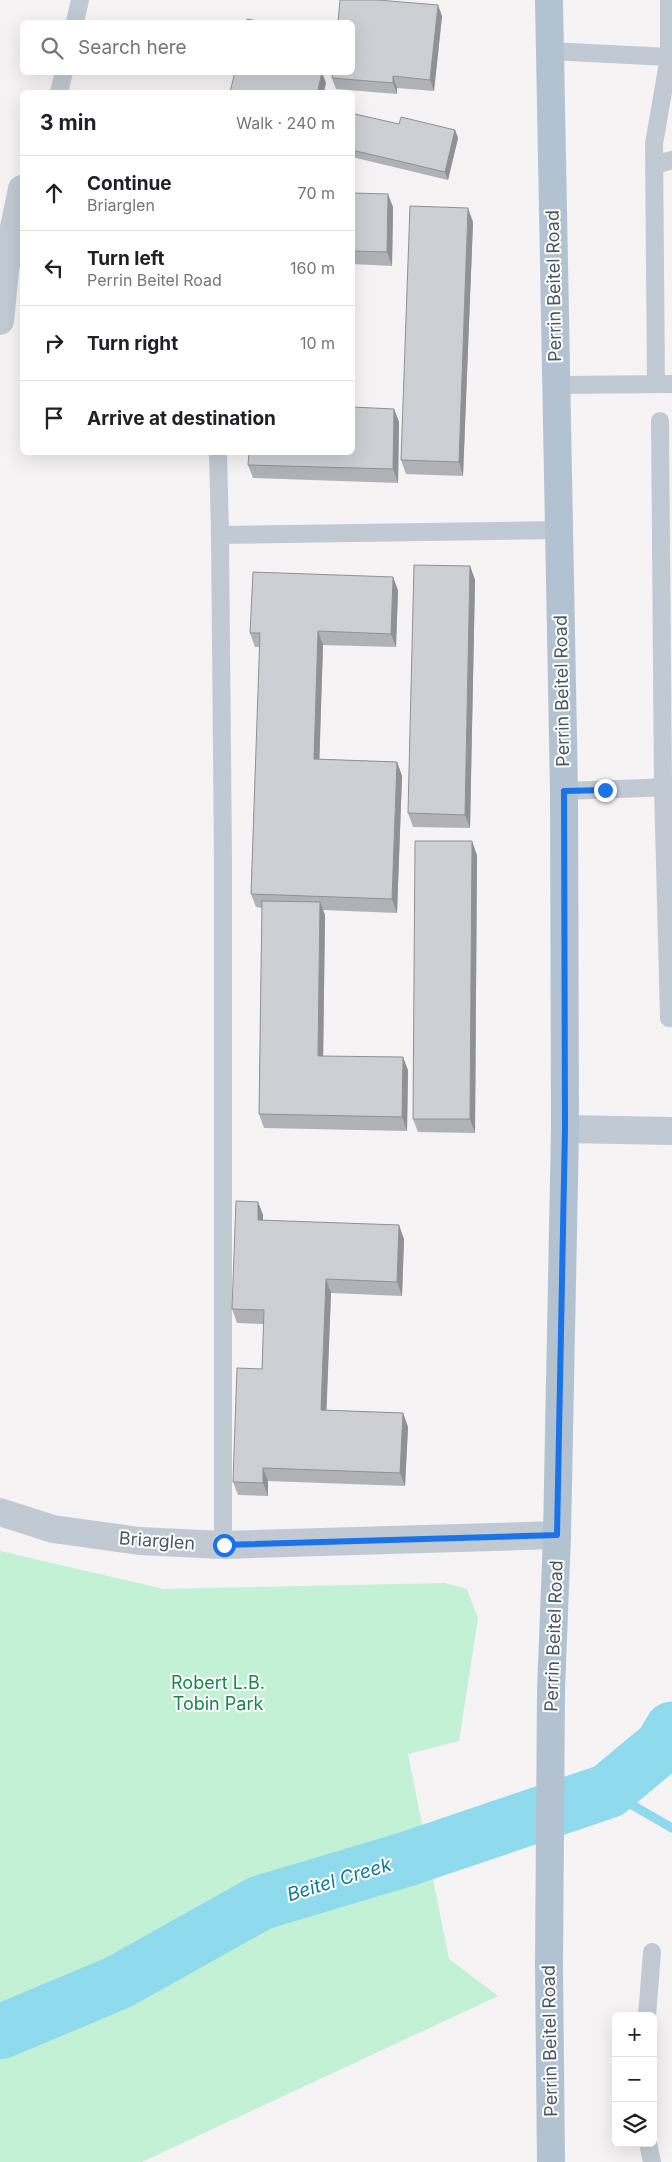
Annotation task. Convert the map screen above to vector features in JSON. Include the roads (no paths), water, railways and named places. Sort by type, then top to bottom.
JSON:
[{"type":"main road","name":"Perrin Beitel Road","points":[[549,0],[564,791],[565,1128],[557,1535],[551,1691],[549,1966],[551,2162]]},
{"type":"street","points":[[0,321],[5,270],[20,199]]},
{"type":"street","points":[[565,1128],[672,1130]]},
{"type":"street","name":"Briarglen","points":[[0,1512],[53,1529],[139,1541],[224,1545],[557,1535]]},
{"type":"lane","points":[[75,20],[80,0]]},
{"type":"lane","points":[[556,385],[664,384],[654,144],[670,57],[670,0]]},
{"type":"lane","points":[[550,51],[670,57]]},
{"type":"lane","points":[[60,90],[63,75]]},
{"type":"lane","points":[[654,165],[672,160]]},
{"type":"lane","points":[[660,420],[669,1018],[672,1018]]},
{"type":"lane","points":[[218,455],[223,852],[224,1545]]},
{"type":"lane","points":[[220,535],[559,530]]},
{"type":"lane","points":[[564,791],[667,787]]},
{"type":"lane","points":[[647,2012],[652,1952]]},
{"type":"lane","points":[[649,2147],[652,2162]]},
{"type":"waterway","name":"Beitel Creek","points":[[0,2032],[119,1982],[260,1903],[407,1859],[608,1791],[662,1746],[672,1729]]},
{"type":"waterway","points":[[608,1791],[672,1828]]},
{"type":"park label","name":"Robert L.B. Tobin Park","points":[[218,1694]]}]
